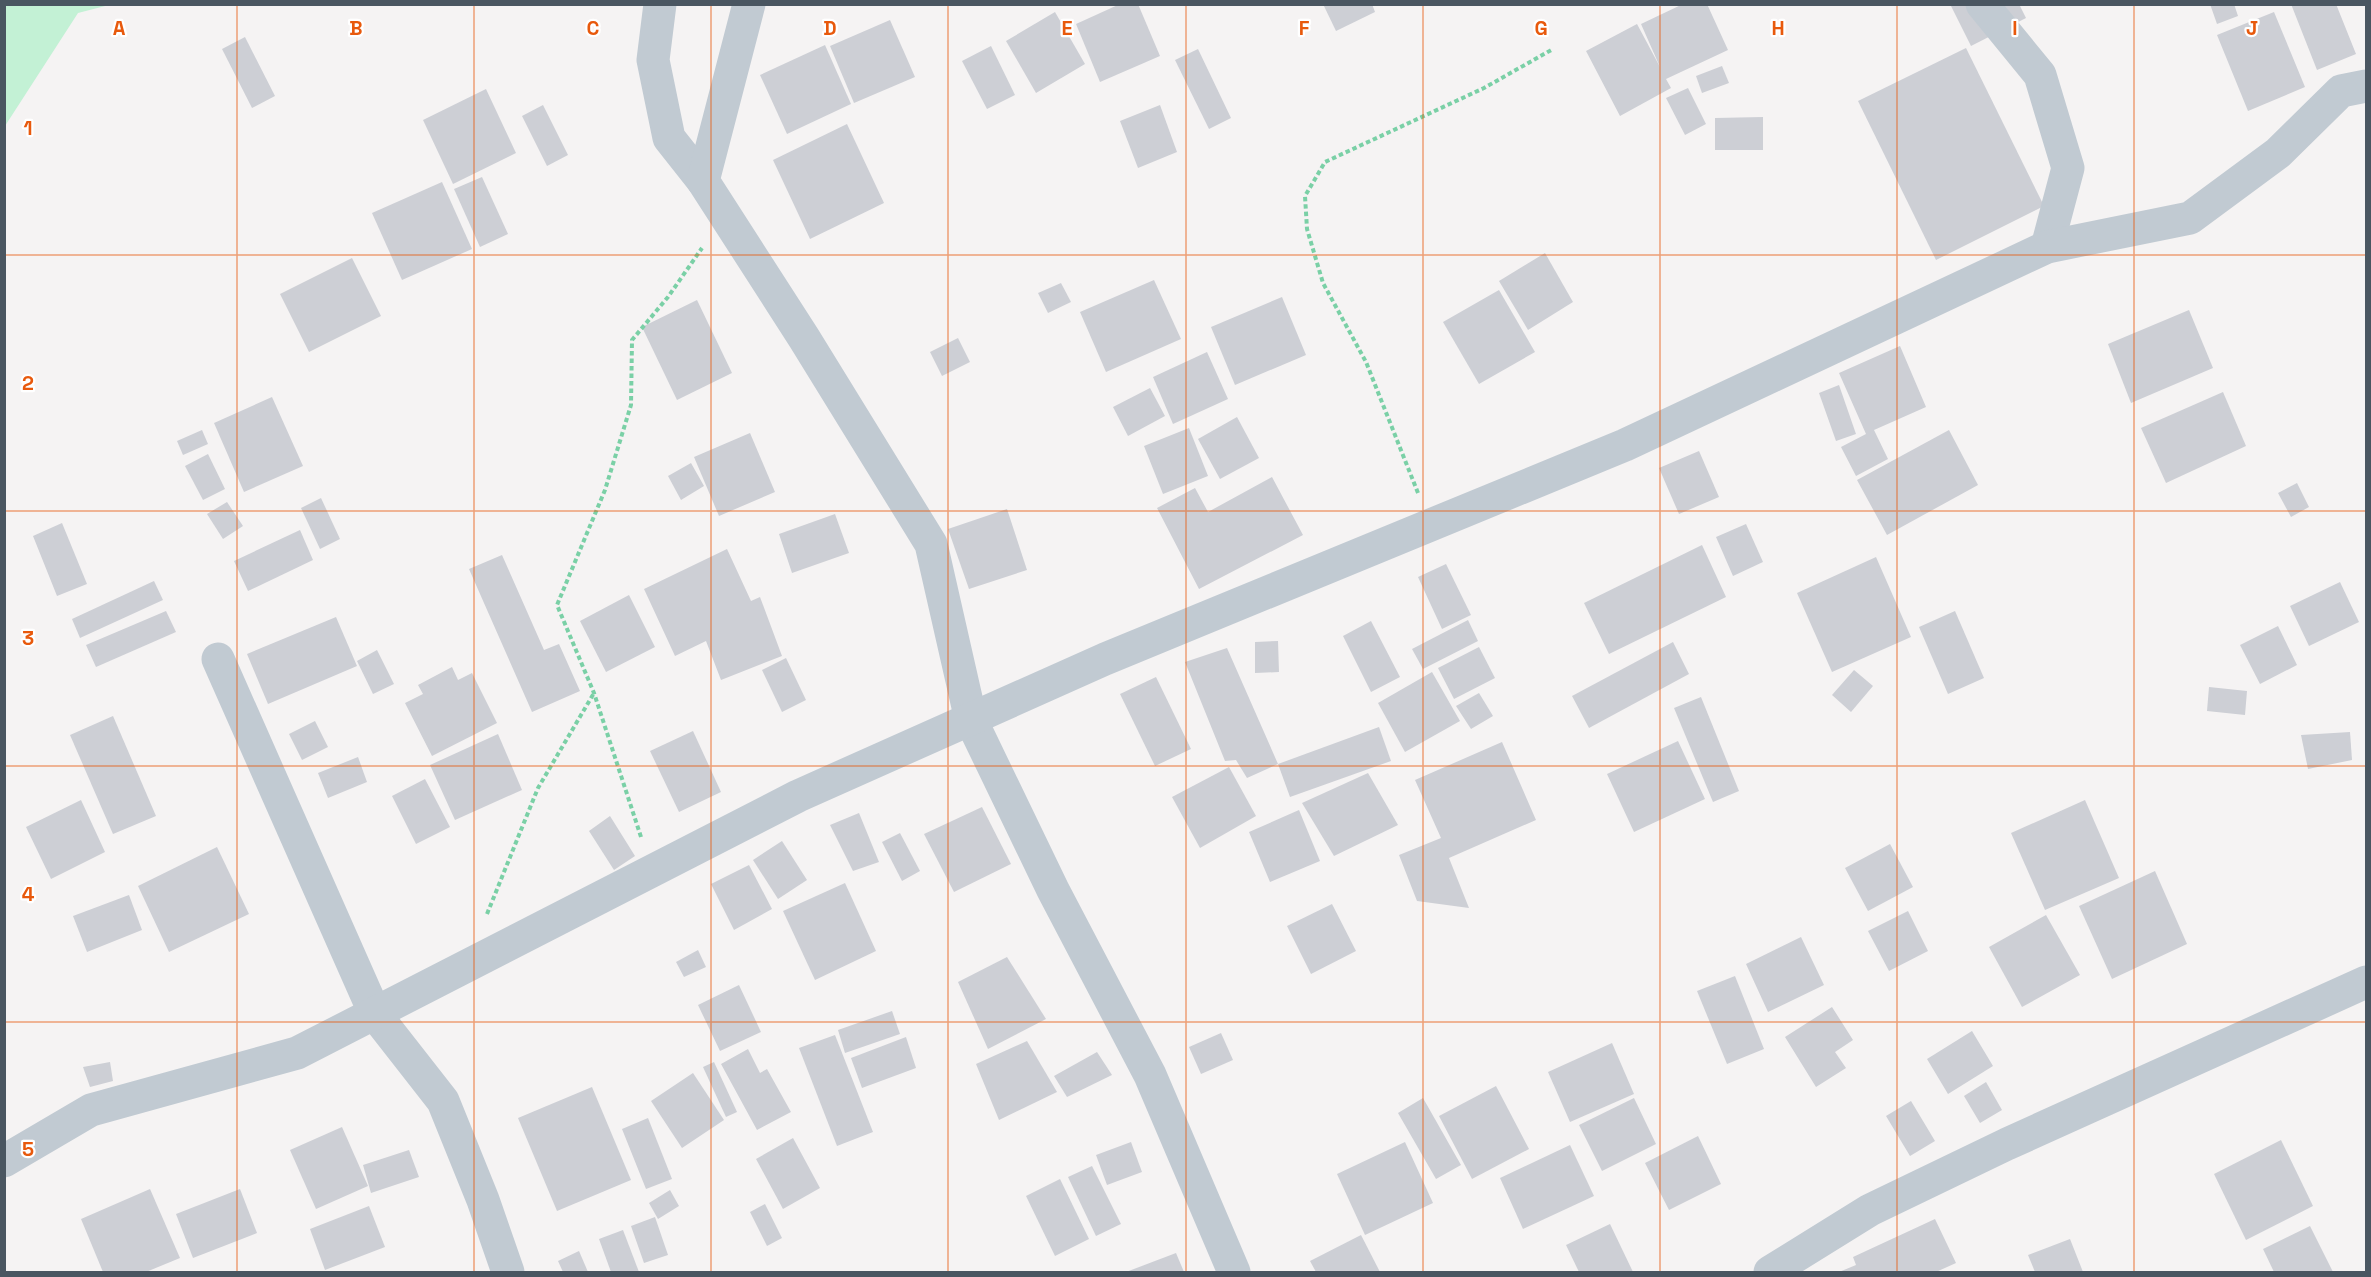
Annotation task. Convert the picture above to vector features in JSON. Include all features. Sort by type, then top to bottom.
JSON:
[{"type":"street","points":[[660,4],[653,60],[669,138],[703,181],[725,215],[931,544],[971,720],[1053,890],[1150,1075],[1234,1272]]},
{"type":"street","points":[[703,181],[749,4]]},
{"type":"street","points":[[1982,4],[2040,75],[2068,168],[2047,247]]},
{"type":"street","points":[[4,1161],[91,1110],[297,1053],[798,796],[1105,659],[1624,445],[2047,247],[2190,218],[2278,153],[2341,91],[2367,87]]},
{"type":"street","points":[[218,659],[375,1014],[443,1101],[483,1200],[508,1272]]},
{"type":"street","points":[[1770,1272],[1870,1210],[2007,1144],[2367,982]]},
{"type":"path","points":[[1430,525],[1366,362],[1323,283],[1307,229],[1305,196],[1325,162],[1484,88],[1553,48]]},
{"type":"path","points":[[654,871],[594,693],[557,605],[605,490],[632,405],[632,340],[668,297],[725,215]]},
{"type":"path","points":[[486,915],[538,788],[594,693]]},
{"type":"green space","points":[[5,4],[109,5],[78,13],[5,126]]},
{"type":"building","points":[[1120,4],[1138,4],[1160,56],[1100,82],[1076,24]]},
{"type":"building","points":[[1323,4],[1372,4],[1375,12],[1336,31]]},
{"type":"building","points":[[1683,4],[1707,4],[1728,50],[1666,79],[1671,88],[1620,116],[1586,51],[1637,24],[1660,67],[1641,24]]},
{"type":"building","points":[[1950,4],[2019,4],[2026,18],[1971,46]]},
{"type":"building","points":[[2210,4],[2234,4],[2238,16],[2217,24]]},
{"type":"building","points":[[2291,4],[2336,4],[2356,54],[2317,70]]},
{"type":"building","points":[[1055,12],[1085,64],[1036,93],[1006,41]]},
{"type":"building","points":[[2274,12],[2305,87],[2248,111],[2217,35]]},
{"type":"building","points":[[890,20],[915,77],[854,103],[830,46]]},
{"type":"building","points":[[245,37],[275,96],[252,108],[222,49]]},
{"type":"building","points":[[825,45],[851,104],[787,134],[760,75]]},
{"type":"building","points":[[991,46],[1015,95],[987,109],[962,61]]},
{"type":"building","points":[[1966,48],[2044,206],[1936,260],[1858,101]]},
{"type":"building","points":[[1198,49],[1231,118],[1209,129],[1175,60]]},
{"type":"building","points":[[1722,66],[1729,83],[1702,93],[1696,76]]},
{"type":"building","points":[[1688,88],[1706,124],[1685,135],[1666,98]]},
{"type":"building","points":[[486,89],[516,153],[453,184],[423,120]]},
{"type":"building","points":[[543,105],[568,155],[547,166],[522,116]]},
{"type":"building","points":[[1160,105],[1177,152],[1138,168],[1120,121]]},
{"type":"building","points":[[1763,117],[1763,150],[1715,150],[1715,118]]},
{"type":"building","points":[[847,124],[884,203],[810,239],[773,160]]},
{"type":"building","points":[[482,177],[508,234],[480,247],[454,189]]},
{"type":"building","points":[[442,182],[472,249],[402,280],[372,213]]},
{"type":"building","points":[[1545,253],[1573,302],[1528,330],[1499,281]]},
{"type":"building","points":[[352,258],[381,316],[309,352],[280,294]]},
{"type":"building","points":[[1154,280],[1181,339],[1106,372],[1080,312]]},
{"type":"building","points":[[1061,283],[1071,302],[1048,313],[1038,293]]},
{"type":"building","points":[[1499,290],[1535,352],[1479,384],[1443,322]]},
{"type":"building","points":[[1282,297],[1306,355],[1235,385],[1211,327]]},
{"type":"building","points":[[697,300],[732,373],[677,400],[642,327]]},
{"type":"building","points":[[2189,310],[2213,368],[2131,403],[2108,344]]},
{"type":"building","points":[[958,338],[970,362],[942,376],[930,352]]},
{"type":"building","points":[[1900,346],[1926,407],[1874,430],[1888,459],[1856,476],[1841,447],[1866,434],[1839,373]]},
{"type":"building","points":[[1207,352],[1228,399],[1173,424],[1153,377]]},
{"type":"building","points":[[1839,385],[1856,434],[1836,441],[1819,393]]},
{"type":"building","points":[[1150,388],[1165,416],[1128,436],[1113,407]]},
{"type":"building","points":[[2223,392],[2246,446],[2166,483],[2141,428]]},
{"type":"building","points":[[272,397],[303,466],[244,492],[214,423]]},
{"type":"building","points":[[1237,417],[1259,458],[1220,479],[1198,439]]},
{"type":"building","points":[[1189,428],[1208,476],[1163,494],[1144,446]]},
{"type":"building","points":[[202,430],[208,444],[183,455],[177,441]]},
{"type":"building","points":[[1949,430],[1978,485],[1887,535],[1857,480]]},
{"type":"building","points":[[750,433],[775,492],[719,516],[694,457]]},
{"type":"building","points":[[1699,451],[1719,497],[1679,514],[1659,468]]},
{"type":"building","points":[[208,454],[225,489],[203,500],[185,466]]},
{"type":"building","points":[[691,463],[704,486],[681,500],[668,476]]},
{"type":"building","points":[[1272,477],[1303,535],[1199,589],[1157,508],[1195,488],[1208,512]]},
{"type":"building","points":[[2297,483],[2309,507],[2291,517],[2278,493]]},
{"type":"building","points":[[321,498],[340,539],[320,549],[301,508]]},
{"type":"building","points":[[227,502],[243,526],[223,539],[207,514]]},
{"type":"building","points":[[1007,509],[1027,570],[969,589],[948,529]]},
{"type":"building","points":[[835,514],[849,553],[792,573],[779,534]]},
{"type":"building","points":[[62,523],[87,584],[57,596],[33,536]]},
{"type":"building","points":[[1746,524],[1763,562],[1733,576],[1716,537]]},
{"type":"building","points":[[300,530],[313,560],[248,591],[234,561]]},
{"type":"building","points":[[1702,545],[1726,597],[1609,654],[1584,603]]},
{"type":"building","points":[[727,549],[751,601],[760,597],[782,656],[721,680],[706,641],[675,656],[644,589]]},
{"type":"building","points":[[502,555],[544,650],[559,644],[580,691],[532,712],[469,569]]},
{"type":"building","points":[[1876,557],[1911,637],[1832,672],[1797,593]]},
{"type":"building","points":[[1446,564],[1471,615],[1442,629],[1418,577]]},
{"type":"building","points":[[154,581],[163,600],[80,638],[72,619]]},
{"type":"building","points":[[2340,582],[2359,622],[2309,646],[2290,606]]},
{"type":"building","points":[[629,595],[655,647],[606,672],[580,621]]},
{"type":"building","points":[[166,611],[176,632],[96,667],[86,645]]},
{"type":"building","points":[[1955,611],[1984,678],[1948,694],[1919,627]]},
{"type":"building","points":[[336,617],[357,666],[268,704],[247,654]]},
{"type":"building","points":[[1468,620],[1478,641],[1423,669],[1412,649]]},
{"type":"building","points":[[1371,621],[1400,677],[1371,692],[1343,636]]},
{"type":"building","points":[[2278,626],[2297,665],[2260,684],[2240,645]]},
{"type":"building","points":[[1278,641],[1279,672],[1255,673],[1255,642]]},
{"type":"building","points":[[1673,642],[1689,674],[1589,728],[1572,696]]},
{"type":"building","points":[[1479,647],[1495,678],[1454,699],[1438,668]]},
{"type":"building","points":[[1227,648],[1278,764],[1247,778],[1236,760],[1225,761],[1185,662]]},
{"type":"building","points":[[377,650],[394,684],[373,694],[357,661]]},
{"type":"building","points":[[786,658],[806,700],[782,712],[762,670]]},
{"type":"building","points":[[452,667],[458,680],[472,673],[497,723],[432,756],[405,703],[423,694],[418,685]]},
{"type":"building","points":[[1854,670],[1873,686],[1851,712],[1832,695]]},
{"type":"building","points":[[1432,672],[1460,721],[1405,752],[1378,703]]},
{"type":"building","points":[[1156,677],[1191,749],[1155,766],[1120,694]]},
{"type":"building","points":[[2209,687],[2247,691],[2245,715],[2207,711]]},
{"type":"building","points":[[1479,693],[1493,716],[1471,729],[1456,706]]},
{"type":"building","points":[[1701,697],[1739,791],[1713,802],[1674,708]]},
{"type":"building","points":[[113,716],[156,816],[113,834],[70,735]]},
{"type":"building","points":[[315,721],[328,747],[302,760],[289,734]]},
{"type":"building","points":[[1379,727],[1391,761],[1290,797],[1278,764]]},
{"type":"building","points":[[693,731],[721,792],[679,812],[650,751]]},
{"type":"building","points":[[2350,732],[2352,760],[2308,769],[2301,735]]},
{"type":"building","points":[[498,734],[522,790],[455,820],[430,765]]},
{"type":"building","points":[[1678,741],[1705,799],[1634,832],[1607,774]]},
{"type":"building","points":[[1502,742],[1536,820],[1449,858],[1469,908],[1417,901],[1399,855],[1441,838],[1415,780]]},
{"type":"building","points":[[358,757],[367,782],[328,798],[318,773]]},
{"type":"building","points":[[1229,767],[1256,816],[1200,848],[1172,797]]},
{"type":"building","points":[[1368,773],[1398,825],[1334,856],[1302,803]]},
{"type":"building","points":[[425,779],[450,827],[416,844],[392,796]]},
{"type":"building","points":[[81,800],[105,852],[51,879],[26,827]]},
{"type":"building","points":[[2085,800],[2119,878],[2045,910],[2011,833]]},
{"type":"building","points":[[982,807],[1011,864],[954,892],[924,834]]},
{"type":"building","points":[[1299,810],[1320,861],[1270,882],[1249,832]]},
{"type":"building","points":[[859,813],[879,862],[853,871],[830,825]]},
{"type":"building","points":[[610,816],[635,856],[614,870],[589,831]]},
{"type":"building","points":[[900,833],[920,871],[902,881],[882,842]]},
{"type":"building","points":[[782,841],[807,880],[778,899],[753,860]]},
{"type":"building","points":[[1890,844],[1913,887],[1868,911],[1845,868]]},
{"type":"building","points":[[217,847],[249,914],[169,952],[138,886]]},
{"type":"building","points":[[749,865],[772,909],[734,930],[711,884]]},
{"type":"building","points":[[2155,871],[2187,944],[2112,979],[2079,906]]},
{"type":"building","points":[[845,883],[876,951],[815,980],[783,911]]},
{"type":"building","points":[[129,895],[142,930],[87,952],[73,916]]},
{"type":"building","points":[[1332,904],[1356,951],[1311,974],[1287,926]]},
{"type":"building","points":[[1908,911],[1928,951],[1889,971],[1868,931]]},
{"type":"building","points":[[2046,915],[2080,975],[2022,1007],[1989,947]]},
{"type":"building","points":[[1801,937],[1824,985],[1768,1012],[1746,964]]},
{"type":"building","points":[[698,950],[706,967],[684,977],[676,962]]},
{"type":"building","points":[[1007,957],[1046,1019],[988,1049],[958,982]]},
{"type":"building","points":[[1735,976],[1764,1049],[1727,1064],[1697,991]]},
{"type":"building","points":[[739,985],[761,1032],[720,1051],[698,1005]]},
{"type":"building","points":[[1832,1007],[1853,1040],[1835,1052],[1846,1068],[1816,1087],[1785,1037]]},
{"type":"building","points":[[892,1011],[900,1034],[845,1053],[838,1030]]},
{"type":"building","points":[[1972,1031],[1993,1066],[1948,1094],[1927,1059]]},
{"type":"building","points":[[1221,1033],[1233,1060],[1201,1074],[1189,1047]]},
{"type":"building","points":[[835,1035],[873,1132],[837,1146],[799,1048]]},
{"type":"building","points":[[906,1037],[916,1068],[862,1088],[851,1058]]},
{"type":"building","points":[[1027,1041],[1057,1092],[999,1120],[976,1064]]},
{"type":"building","points":[[1612,1043],[1634,1094],[1570,1122],[1548,1072]]},
{"type":"building","points":[[748,1049],[760,1073],[767,1069],[791,1112],[757,1130],[721,1064]]},
{"type":"building","points":[[1097,1052],[1112,1075],[1067,1097],[1054,1076]]},
{"type":"building","points":[[110,1062],[113,1081],[90,1087],[83,1067]]},
{"type":"building","points":[[714,1062],[737,1112],[726,1117],[703,1067]]},
{"type":"building","points":[[693,1073],[724,1120],[682,1148],[651,1101]]},
{"type":"building","points":[[1986,1082],[2002,1110],[1980,1123],[1964,1096]]},
{"type":"building","points":[[1496,1086],[1529,1149],[1472,1179],[1439,1116]]},
{"type":"building","points":[[592,1087],[631,1180],[557,1211],[518,1118]]},
{"type":"building","points":[[1423,1098],[1461,1165],[1436,1179],[1398,1113]]},
{"type":"building","points":[[1634,1098],[1656,1144],[1602,1171],[1579,1125]]},
{"type":"building","points":[[1911,1101],[1935,1141],[1910,1156],[1886,1116]]},
{"type":"building","points":[[648,1118],[672,1179],[646,1189],[622,1129]]},
{"type":"building","points":[[342,1127],[368,1186],[316,1209],[290,1150]]},
{"type":"building","points":[[1698,1136],[1721,1184],[1669,1210],[1645,1163]]},
{"type":"building","points":[[793,1138],[820,1188],[783,1209],[756,1159]]},
{"type":"building","points":[[2281,1140],[2313,1206],[2246,1240],[2214,1174]]},
{"type":"building","points":[[1131,1142],[1142,1172],[1107,1185],[1096,1155]]},
{"type":"building","points":[[1405,1142],[1433,1203],[1365,1235],[1337,1174]]},
{"type":"building","points":[[1570,1145],[1594,1196],[1523,1229],[1500,1178]]},
{"type":"building","points":[[409,1150],[419,1177],[371,1193],[363,1165]]},
{"type":"building","points":[[1092,1166],[1121,1224],[1096,1236],[1068,1177]]},
{"type":"building","points":[[1060,1179],[1089,1239],[1055,1256],[1026,1196]]},
{"type":"building","points":[[150,1189],[180,1258],[146,1272],[103,1272],[81,1219]]},
{"type":"building","points":[[240,1189],[257,1233],[193,1258],[176,1214]]},
{"type":"building","points":[[670,1190],[679,1206],[658,1219],[649,1203]]},
{"type":"building","points":[[765,1204],[782,1238],[767,1246],[750,1212]]},
{"type":"building","points":[[369,1206],[385,1247],[325,1270],[310,1229]]},
{"type":"building","points":[[655,1217],[668,1255],[644,1263],[631,1226]]},
{"type":"building","points":[[1935,1219],[1956,1263],[1936,1272],[1839,1272],[1856,1265],[1853,1257]]},
{"type":"building","points":[[1610,1224],[1633,1272],[1579,1272],[1566,1245]]},
{"type":"building","points":[[2310,1226],[2333,1272],[2274,1272],[2263,1249]]},
{"type":"building","points":[[623,1230],[639,1272],[611,1272],[599,1239]]},
{"type":"building","points":[[1361,1235],[1380,1272],[1316,1272],[1310,1261]]},
{"type":"building","points":[[2070,1239],[2083,1272],[2035,1272],[2028,1255]]},
{"type":"building","points":[[579,1251],[588,1272],[563,1272],[558,1261]]},
{"type":"building","points":[[1176,1253],[1184,1272],[1126,1272]]}]
